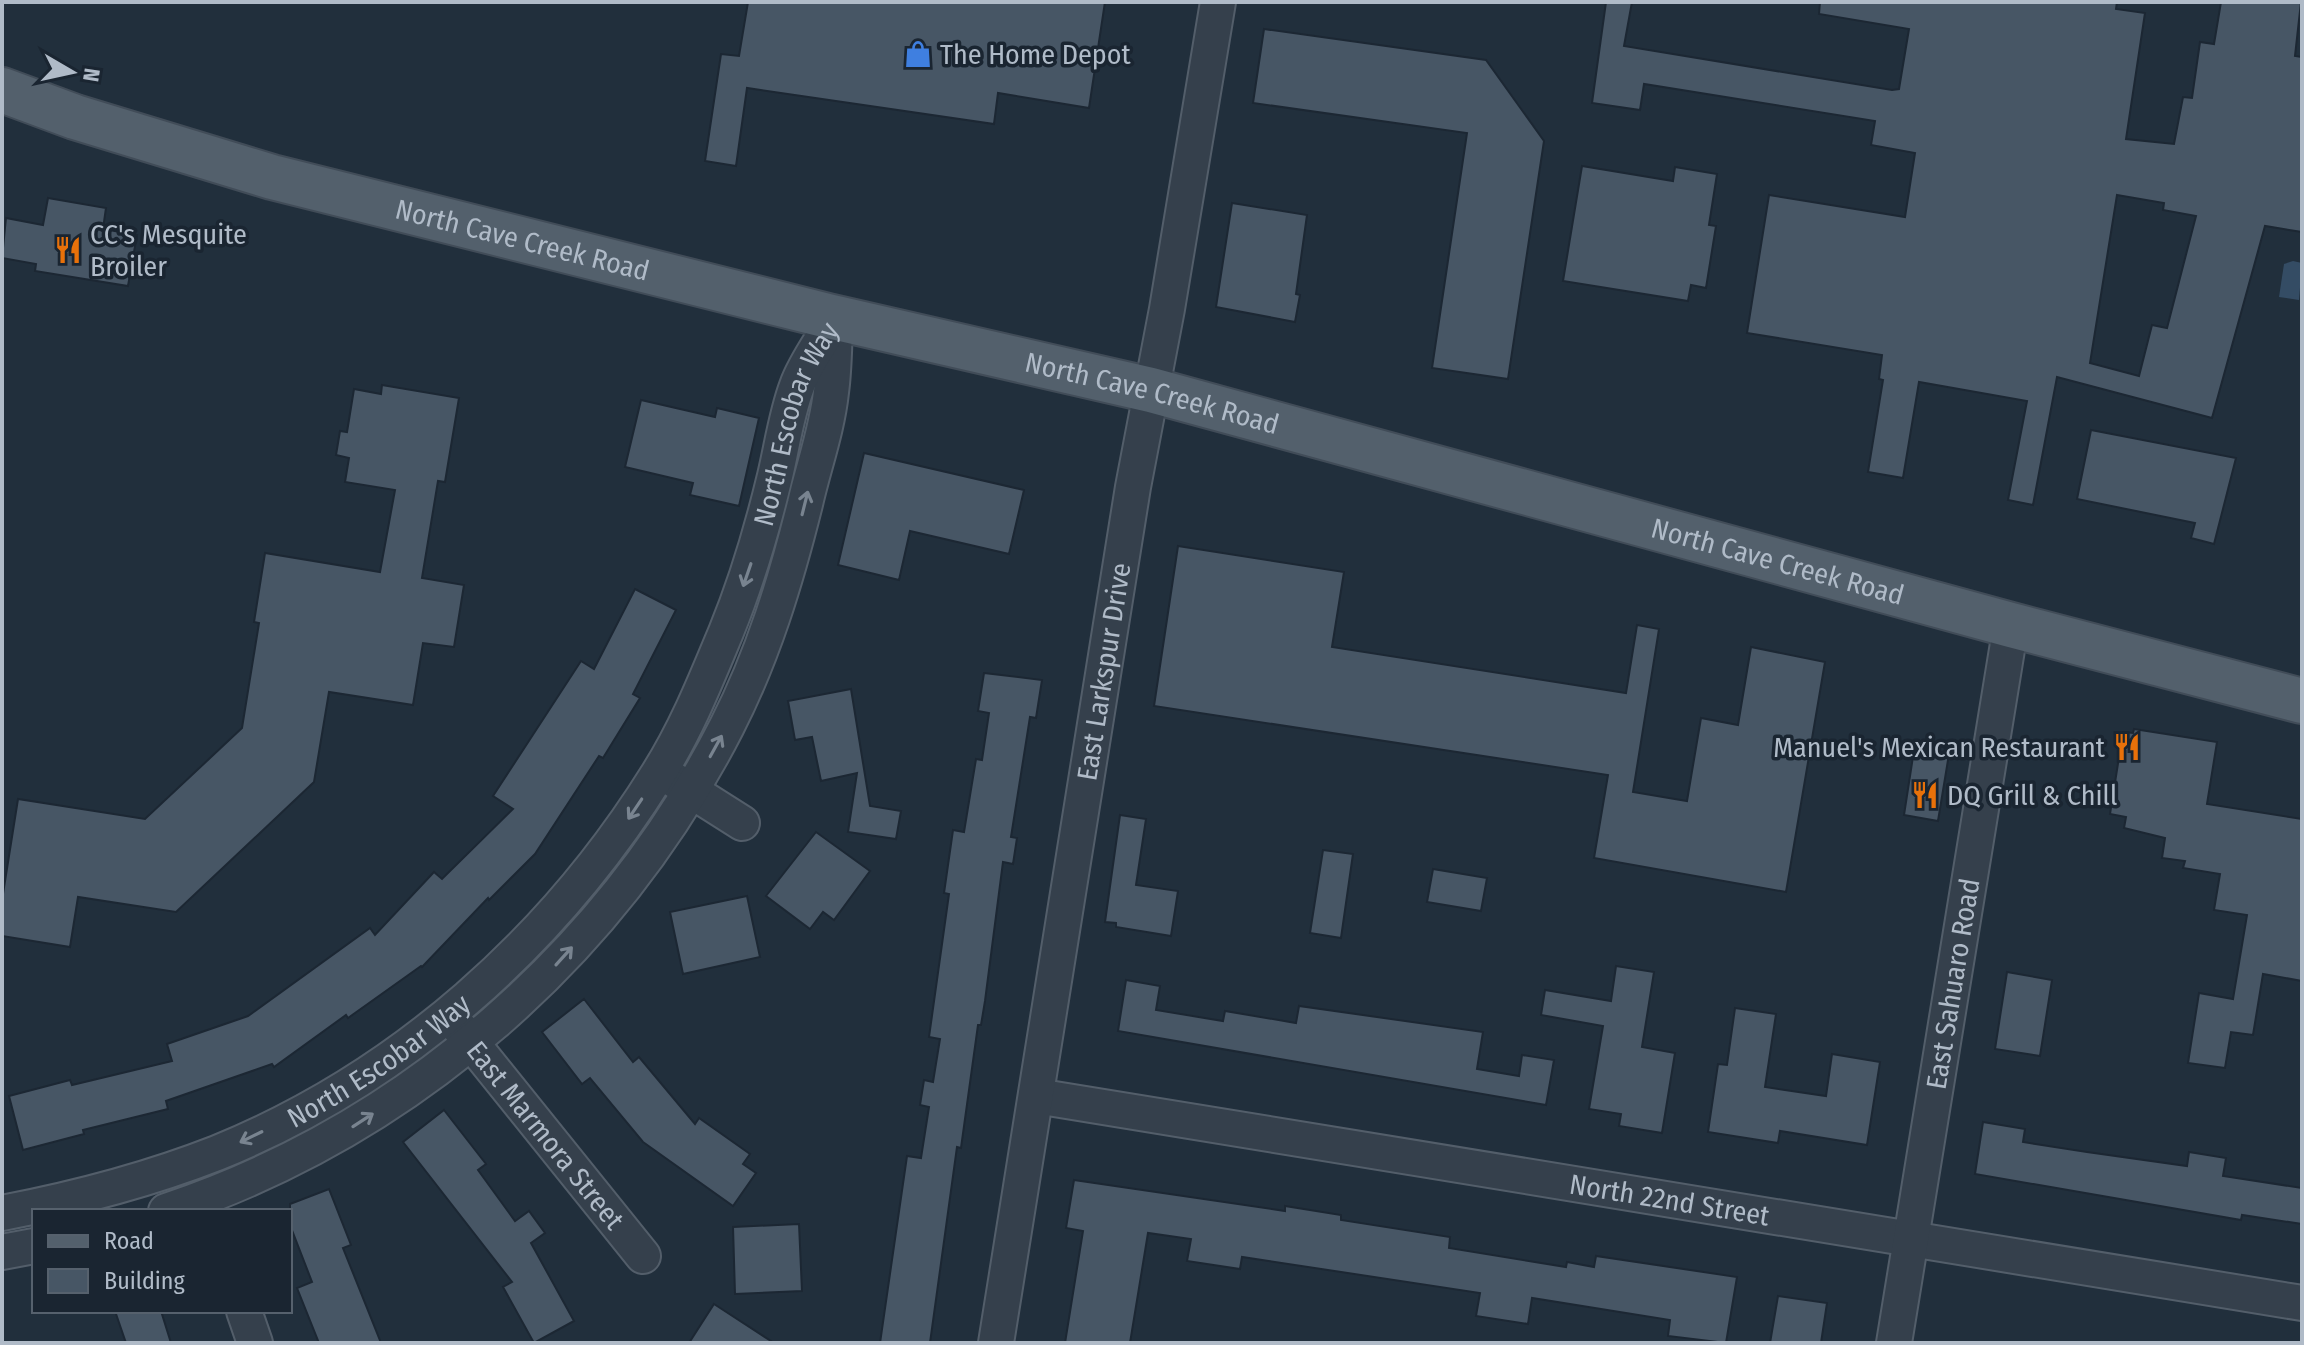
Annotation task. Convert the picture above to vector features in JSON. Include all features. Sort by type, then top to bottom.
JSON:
[{"type":"main road","name":"North Cave Creek Road","points":[[2,90],[75,117],[272,177],[835,318],[1151,390],[2011,625],[2302,701]]},
{"type":"street","name":"East Larkspur Drive","points":[[996,1343],[1151,390],[1218,2]]},
{"type":"street","name":"North Escobar Way","points":[[2,1213],[94,1193],[189,1163],[254,1136],[375,1067],[450,1015],[535,936],[599,862],[660,772],[706,680],[757,547],[797,385],[835,318]]},
{"type":"street","name":"North Escobar Way","points":[[179,1209],[204,1205],[343,1132],[472,1043],[537,987],[645,860],[691,790],[728,724],[750,675],[793,554],[831,394],[835,318]]},
{"type":"street","name":"East Sahuaro Road","points":[[1894,1343],[2011,625]]},
{"type":"street","points":[[660,772],[742,823]]},
{"type":"street","name":"East Marmora Street","points":[[450,1015],[643,1256]]},
{"type":"street","name":"North 22nd Street","points":[[1036,1096],[2302,1303]]},
{"type":"street","points":[[189,1163],[204,1205]]},
{"type":"street","points":[[2,1252],[32,1246]]},
{"type":"street","points":[[245,1313],[255,1343]]},
{"type":"water","points":[[2293,261],[2302,263],[2299,300],[2279,297],[2284,264]]},
{"type":"building","name":"The Home Depot","points":[[748,2],[1105,2],[1089,108],[998,93],[994,124],[747,88],[736,166],[705,161],[721,54],[739,56]]},
{"type":"building","points":[[1606,2],[1632,2],[1624,46],[1892,90],[1899,89],[1909,29],[1819,14],[1820,2],[2117,2],[2116,9],[2145,13],[2126,139],[2174,144],[2183,97],[2192,98],[2200,42],[2214,44],[2221,2],[2301,2],[2295,56],[2302,57],[2302,232],[2265,226],[2212,418],[2057,377],[2033,505],[2008,500],[2027,401],[1919,382],[1903,478],[1868,472],[1883,380],[1879,379],[1882,355],[1747,333],[1769,195],[1905,217],[1915,153],[1871,145],[1875,121],[1644,84],[1640,110],[1592,103]],"holes":[[[2117,195],[2164,203],[2163,210],[2196,216],[2167,328],[2152,325],[2139,376],[2090,363]]]},
{"type":"building","points":[[1264,29],[1486,60],[1544,141],[1508,379],[1432,368],[1467,133],[1253,103]]},
{"type":"building","points":[[1582,166],[1673,181],[1675,167],[1717,174],[1709,225],[1716,226],[1706,288],[1691,285],[1688,301],[1563,281]]},
{"type":"building","name":"CC's Mesquite Broiler","points":[[48,198],[106,208],[103,229],[137,235],[128,286],[35,271],[36,264],[2,258],[6,218],[43,225]]},
{"type":"building","points":[[1232,203],[1307,215],[1295,322],[1216,307]]},
{"type":"building","points":[[382,385],[459,398],[445,482],[438,481],[422,578],[464,585],[454,647],[423,643],[413,705],[329,692],[314,782],[176,912],[78,897],[70,947],[2,936],[2,900],[18,799],[145,819],[242,728],[259,623],[254,622],[265,553],[380,572],[395,490],[345,482],[349,458],[336,455],[340,431],[347,432],[354,389],[381,394]]},
{"type":"building","points":[[641,400],[715,417],[717,408],[759,418],[739,506],[690,495],[693,483],[625,467]]},
{"type":"building","points":[[2091,430],[2236,458],[2214,544],[2191,538],[2195,523],[2077,499]]},
{"type":"building","points":[[864,453],[1024,490],[1009,554],[910,531],[899,580],[838,565]]},
{"type":"building","points":[[1178,546],[1344,572],[1332,647],[1626,693],[1637,625],[1659,629],[1633,792],[1687,801],[1701,718],[1738,725],[1751,647],[1825,662],[1786,892],[1594,858],[1608,775],[1154,706]]},
{"type":"building","points":[[635,589],[676,610],[633,694],[640,698],[603,758],[599,756],[535,854],[422,967],[348,1018],[346,1015],[274,1067],[272,1064],[166,1101],[168,1109],[83,1130],[84,1134],[23,1150],[9,1096],[70,1080],[72,1085],[172,1061],[167,1044],[248,1016],[370,928],[375,935],[434,872],[442,879],[513,809],[493,796],[581,661],[594,669]]},
{"type":"building","points":[[984,673],[1042,680],[1036,718],[1030,717],[1011,837],[1017,838],[1013,864],[1003,862],[985,1001],[981,1025],[978,1025],[961,1148],[957,1147],[930,1343],[880,1343],[907,1156],[921,1158],[929,1107],[920,1105],[924,1080],[933,1082],[940,1039],[929,1037],[949,894],[944,893],[953,830],[964,832],[976,759],[982,760],[989,713],[978,711]]},
{"type":"building","points":[[851,689],[870,806],[901,811],[896,839],[848,832],[857,773],[821,781],[812,737],[795,740],[788,701]]},
{"type":"building","points":[[2134,729],[2217,742],[2207,804],[2302,819],[2302,981],[2263,974],[2253,1035],[2231,1032],[2225,1068],[2188,1063],[2199,993],[2233,999],[2247,915],[2214,910],[2220,874],[2183,868],[2185,861],[2162,858],[2165,838],[2124,828],[2126,817],[2110,814],[2123,732],[2133,733]]},
{"type":"building","name":"DQ Grill & Chill","points":[[1914,750],[1949,754],[1938,821],[1904,815]]},
{"type":"building","points":[[1120,815],[1146,819],[1136,885],[1178,891],[1171,936],[1116,927],[1116,923],[1105,922]]},
{"type":"building","points":[[816,832],[870,871],[834,920],[823,912],[810,929],[766,896]]},
{"type":"building","points":[[1323,850],[1353,854],[1341,938],[1310,933]]},
{"type":"building","points":[[1433,869],[1487,878],[1481,911],[1427,902]]},
{"type":"building","points":[[747,896],[760,957],[683,974],[670,912]]},
{"type":"building","points":[[1616,966],[1654,972],[1642,1047],[1675,1053],[1662,1133],[1619,1126],[1621,1114],[1589,1109],[1603,1026],[1541,1015],[1545,990],[1611,1001]]},
{"type":"building","points":[[2007,972],[2052,980],[2040,1056],[1995,1049]]},
{"type":"building","points":[[1126,980],[1160,986],[1156,1010],[1223,1021],[1225,1011],[1296,1023],[1299,1006],[1483,1032],[1477,1069],[1519,1076],[1522,1055],[1554,1060],[1546,1105],[1118,1031]]},
{"type":"building","points":[[584,999],[633,1062],[639,1057],[695,1124],[699,1118],[750,1154],[743,1164],[756,1173],[733,1206],[643,1142],[590,1078],[582,1084],[542,1032]]},
{"type":"building","points":[[1735,1008],[1776,1014],[1765,1087],[1826,1096],[1832,1054],[1880,1062],[1867,1145],[1780,1131],[1778,1143],[1708,1132],[1718,1064],[1727,1065]]},
{"type":"building","points":[[444,1110],[486,1164],[478,1170],[515,1221],[529,1211],[545,1233],[531,1243],[574,1321],[534,1343],[503,1287],[512,1282],[403,1142]]},
{"type":"building","points":[[1983,1122],[2025,1129],[2023,1142],[2087,1152],[2187,1166],[2189,1152],[2226,1158],[2223,1176],[2302,1188],[2302,1224],[2242,1215],[2241,1220],[1975,1174]]},
{"type":"building","points":[[1074,1180],[1285,1211],[1285,1206],[1341,1215],[1341,1220],[1450,1237],[1449,1248],[1566,1267],[1567,1262],[1594,1267],[1596,1256],[1737,1277],[1726,1343],[1668,1336],[1670,1320],[1532,1298],[1528,1324],[1476,1316],[1480,1293],[1242,1257],[1240,1269],[1187,1261],[1191,1239],[1148,1233],[1130,1343],[1065,1343],[1083,1231],[1066,1228]]},
{"type":"building","points":[[329,1189],[351,1245],[343,1248],[381,1343],[319,1343],[297,1288],[312,1282],[292,1230],[290,1204]]},
{"type":"building","points":[[799,1224],[802,1291],[735,1294],[733,1227]]},
{"type":"building","points":[[1778,1296],[1827,1303],[1821,1343],[1770,1343]]},
{"type":"building","points":[[714,1304],[774,1343],[689,1343]]},
{"type":"building","points":[[116,1313],[162,1313],[171,1343],[126,1343]]},
{"type":"place","name":"The Home Depot","points":[[918,54]]},
{"type":"place","name":"CC's Mesquite Broiler","points":[[68,250]]},
{"type":"place","name":"Manuel's Mexican Restaurant","points":[[2127,747]]},
{"type":"place","name":"DQ Grill & Chill","points":[[1925,795]]}]
